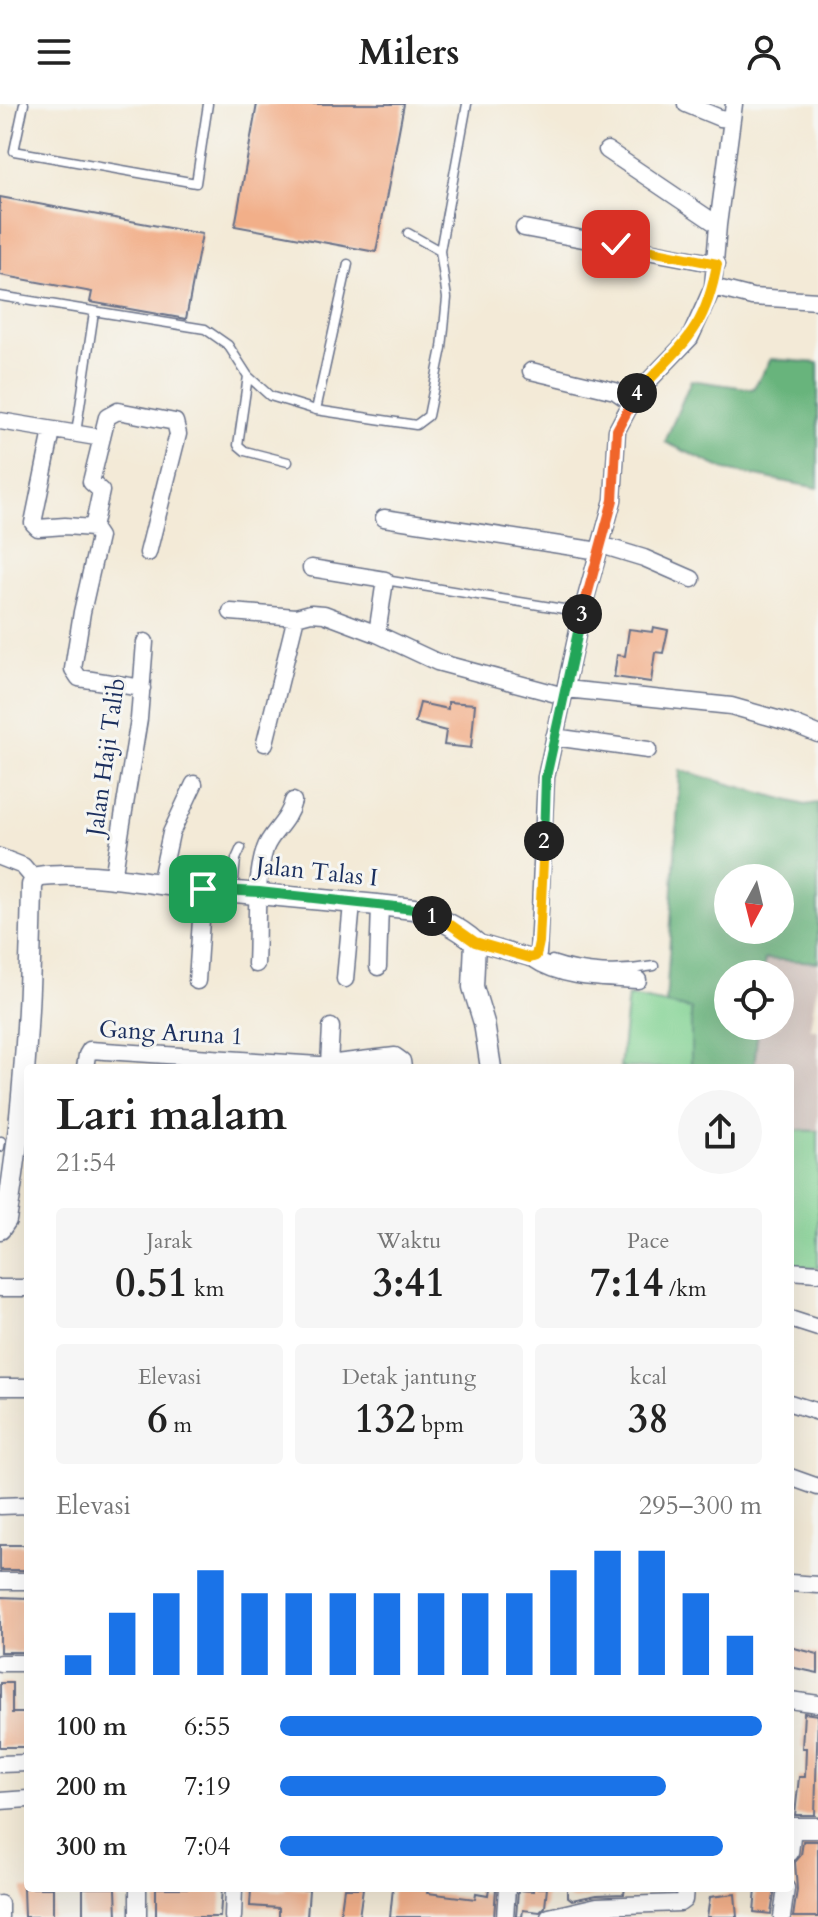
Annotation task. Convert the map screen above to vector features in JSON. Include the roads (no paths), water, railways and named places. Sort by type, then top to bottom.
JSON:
[{"type":"street","points":[[686,104],[720,118],[733,112]]},
{"type":"street","points":[[535,956],[546,777],[582,612],[613,500],[617,430],[631,402],[690,338],[713,287],[733,112]]},
{"type":"street","points":[[607,150],[718,225]]},
{"type":"street","points":[[524,228],[717,264]]},
{"type":"street","points":[[713,287],[752,297],[818,301]]},
{"type":"street","points":[[531,371],[615,391],[631,402]]},
{"type":"street","points":[[142,688],[79,678],[74,672],[82,612],[99,537],[93,528],[101,491],[91,482],[107,417],[118,411],[175,422],[178,426],[148,553]]},
{"type":"street","points":[[0,421],[102,438]]},
{"type":"street","points":[[52,431],[33,523],[38,528],[93,528]]},
{"type":"street","points":[[384,518],[600,548],[644,558],[692,579]]},
{"type":"street","points":[[311,568],[385,580],[377,634]]},
{"type":"street","points":[[231,612],[296,617],[318,612],[377,634],[437,662],[565,692],[731,706],[818,734]]},
{"type":"street","points":[[265,743],[296,617]]},
{"type":"street","name":"Jalan Haji Talib","points":[[113,878],[130,786],[145,642]]},
{"type":"street","points":[[554,737],[648,750]]},
{"type":"street","points":[[160,884],[171,833],[194,784]]},
{"type":"street","points":[[256,964],[259,892],[265,847],[290,813],[293,801]]},
{"type":"street","points":[[0,857],[23,866],[34,879],[27,1064]]},
{"type":"street","name":"Jalan Talas I","points":[[34,879],[43,876],[113,878],[414,909],[451,925],[475,942]]},
{"type":"street","points":[[197,981],[203,889]]},
{"type":"street","points":[[345,979],[352,904]]},
{"type":"street","points":[[378,967],[380,905]]},
{"type":"street","points":[[490,1064],[484,1023],[473,987],[475,942],[535,956],[542,964],[586,977],[638,980]]},
{"type":"street","points":[[329,1064],[331,1027]]},
{"type":"street","name":"Gang Aruna 1","points":[[86,1064],[90,1050],[149,1061],[329,1064],[395,1056],[401,1059],[402,1064]]},
{"type":"street","points":[[0,1229],[6,1220],[24,1106]]},
{"type":"street","points":[[794,1276],[818,1273]]},
{"type":"street","points":[[0,1288],[24,1288]]},
{"type":"street","points":[[794,1320],[818,1328]]},
{"type":"street","points":[[0,1387],[24,1387]]},
{"type":"street","points":[[794,1404],[818,1412]]},
{"type":"street","points":[[794,1478],[818,1487]]},
{"type":"street","points":[[0,1506],[24,1505]]},
{"type":"street","points":[[0,1581],[24,1581]]},
{"type":"street","points":[[794,1583],[818,1585]]},
{"type":"street","points":[[0,1663],[24,1663]]},
{"type":"street","points":[[794,1701],[818,1704]]},
{"type":"street","points":[[0,1764],[24,1763]]},
{"type":"street","points":[[0,1801],[24,1799]]},
{"type":"street","points":[[794,1828],[818,1828]]},
{"type":"street","points":[[138,1892],[138,1917]]},
{"type":"street","points":[[233,1917],[234,1892]]},
{"type":"street","points":[[505,1917],[507,1892]]},
{"type":"street","points":[[549,1917],[597,1906],[680,1903],[684,1900],[685,1892]]},
{"type":"street","points":[[782,1917],[785,1892]]},
{"type":"street","points":[[0,1904],[0,1917]]},
{"type":"lane","points":[[24,104],[14,151],[196,183],[208,104]]},
{"type":"lane","points":[[0,296],[205,329],[228,345],[248,376],[270,396],[316,410],[416,425],[428,416],[442,348],[447,298],[440,251],[467,104]]},
{"type":"lane","points":[[408,233],[440,251]]},
{"type":"lane","points":[[316,410],[348,264]]},
{"type":"lane","points":[[76,434],[94,312]]},
{"type":"lane","points":[[248,376],[238,445],[245,451],[288,462]]},
{"type":"lane","points":[[385,580],[582,612]]},
{"type":"lane","points":[[233,890],[236,859],[241,848]]},
{"type":"lane","points":[[535,956],[598,969],[633,970],[654,966]]},
{"type":"lane","points":[[0,1147],[1,1141]]}]
